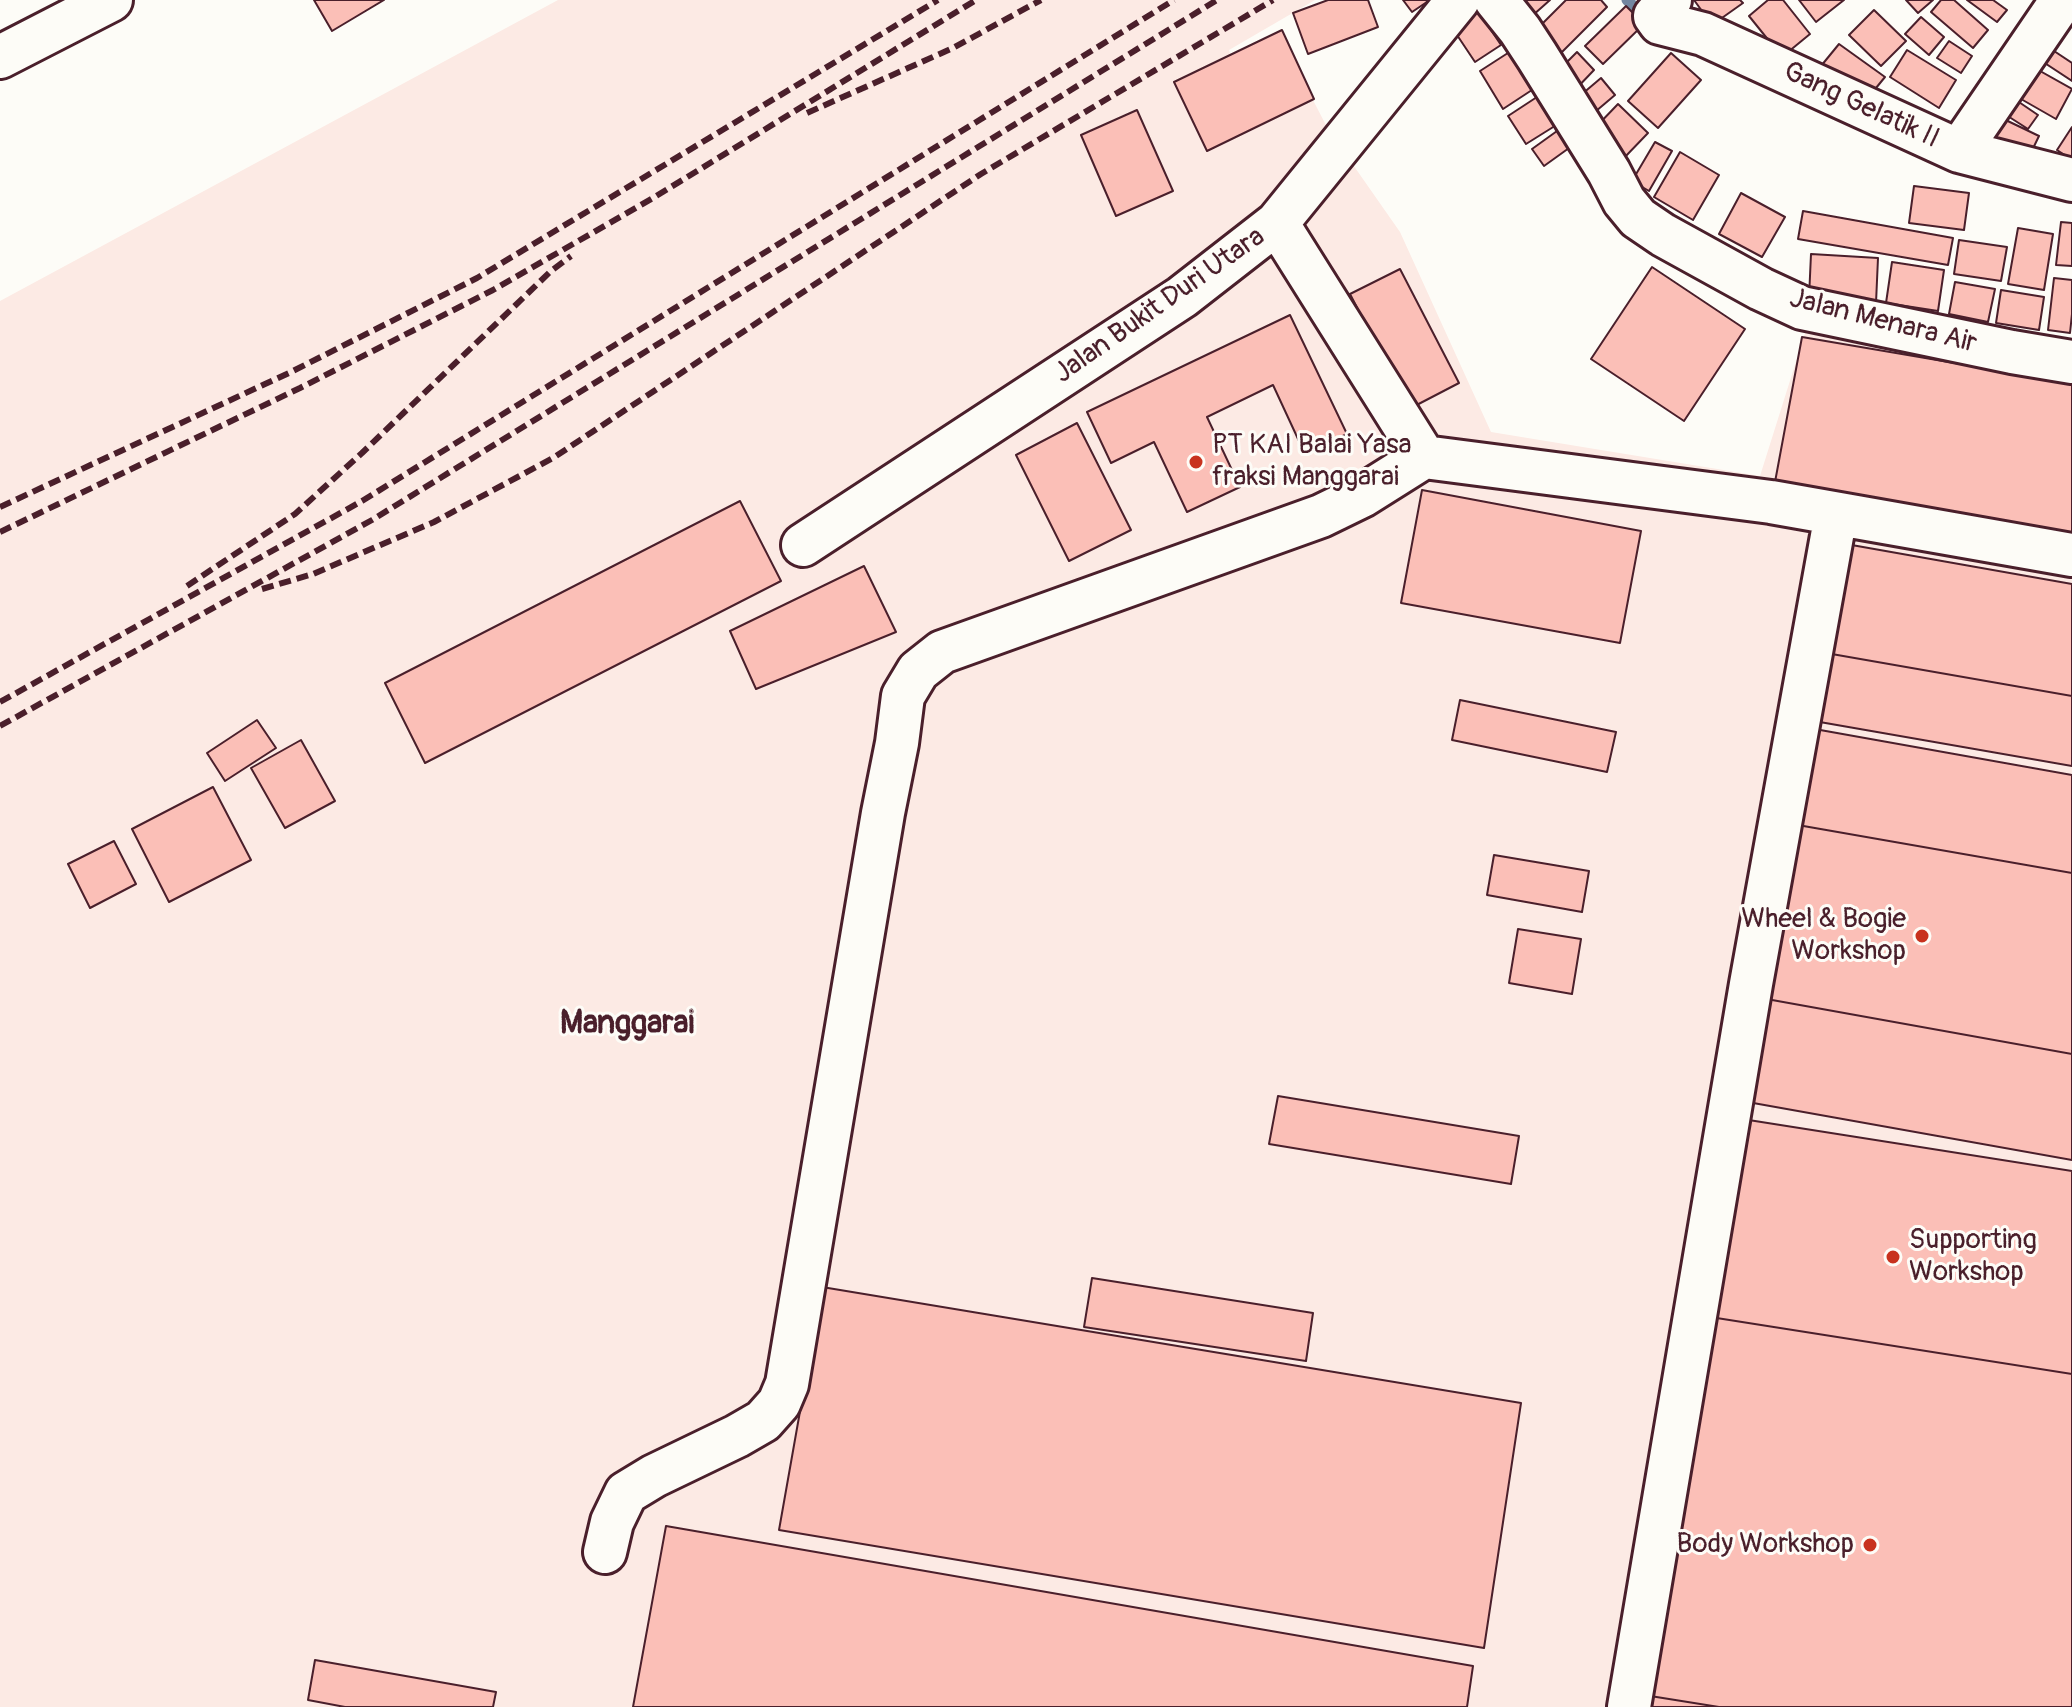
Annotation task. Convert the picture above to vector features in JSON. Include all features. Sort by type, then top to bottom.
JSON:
[{"type":"street","points":[[0,57],[111,0]]},
{"type":"street","name":"Jalan Bukit Duri Utara","points":[[803,545],[1182,297],[1277,223],[1458,0]]},
{"type":"street","name":"Jalan Menara Air","points":[[1496,0],[1537,56],[1624,201],[1638,218],[1663,235],[1802,308],[2072,362]]},
{"type":"street","points":[[1959,151],[2062,0]]},
{"type":"street","name":"Gang Gelatik II","points":[[1663,9],[1660,23],[1703,34],[1959,151],[2072,180]]},
{"type":"street","points":[[1277,223],[1424,457]]},
{"type":"street","points":[[605,1552],[612,1522],[626,1493],[763,1421],[779,1403],[787,1384],[903,696],[918,671],[942,652],[1321,516],[1362,496],[1424,457],[1771,502],[2072,555]]},
{"type":"street","points":[[1629,1707],[1751,984],[1836,514]]},
{"type":"shaded area","points":[[558,0],[1315,0],[1229,50],[1238,77],[1289,54],[1328,129],[1400,232],[1491,432],[1760,476],[1805,333],[2072,388],[2072,1707],[0,1707],[0,301]]},
{"type":"building","points":[[314,0],[384,0],[332,31]]},
{"type":"building","points":[[1328,0],[1368,0],[1378,27],[1308,54],[1293,13]]},
{"type":"building","points":[[1403,0],[1430,0],[1412,12]]},
{"type":"building","points":[[1501,0],[1550,0],[1523,24]]},
{"type":"building","points":[[1566,0],[1601,0],[1607,7],[1554,60],[1530,36]]},
{"type":"building","points":[[1694,0],[1740,0],[1743,3],[1712,25]]},
{"type":"building","points":[[1768,0],[1783,0],[1810,34],[1782,57],[1749,16]]},
{"type":"building","points":[[1799,0],[1844,0],[1816,22]]},
{"type":"building","points":[[1906,0],[1933,0],[1918,13]]},
{"type":"building","points":[[1941,0],[1954,0],[1988,30],[1973,48],[1931,12]]},
{"type":"building","points":[[1967,0],[1993,0],[2007,10],[1997,22]]},
{"type":"building","points":[[1473,3],[1501,45],[1475,62],[1447,20]]},
{"type":"building","points":[[1626,6],[1644,24],[1603,64],[1585,46]]},
{"type":"building","points":[[1874,10],[1906,41],[1881,66],[1849,35]]},
{"type":"building","points":[[1921,17],[1944,37],[1929,55],[1905,34]]},
{"type":"building","points":[[1282,30],[1314,99],[1207,151],[1174,82]]},
{"type":"building","points":[[1949,41],[1972,56],[1961,73],[1937,58]]},
{"type":"building","points":[[2039,41],[2072,63],[2072,81],[2031,54]]},
{"type":"building","points":[[1839,44],[1885,77],[1867,99],[1821,66]]},
{"type":"building","points":[[1907,50],[1956,80],[1939,108],[1890,77]]},
{"type":"building","points":[[1511,51],[1535,88],[1503,109],[1480,71]]},
{"type":"building","points":[[1577,52],[1594,70],[1573,92],[1555,74]]},
{"type":"building","points":[[1671,53],[1701,80],[1658,128],[1628,101]]},
{"type":"building","points":[[2024,62],[2072,89],[2056,119],[2007,91]]},
{"type":"building","points":[[1601,78],[1615,95],[1589,117],[1575,100]]},
{"type":"building","points":[[1540,95],[1558,124],[1526,144],[1508,116]]},
{"type":"building","points":[[2013,98],[2038,115],[2028,129],[2003,113]]},
{"type":"building","points":[[1618,104],[1648,133],[1623,159],[1593,130]]},
{"type":"building","points":[[1137,110],[1173,191],[1116,216],[1081,135]]},
{"type":"building","points":[[1989,112],[2039,136],[2025,165],[1976,139]]},
{"type":"building","points":[[1564,126],[1576,143],[1544,166],[1532,149]]},
{"type":"building","points":[[2072,127],[2072,160],[2057,150]]},
{"type":"building","points":[[1655,142],[1672,151],[1649,191],[1632,181]]},
{"type":"building","points":[[1680,152],[1719,175],[1693,220],[1654,197]]},
{"type":"building","points":[[1914,186],[1969,193],[1964,230],[1909,223]]},
{"type":"building","points":[[1741,193],[1785,217],[1762,257],[1719,234]]},
{"type":"building","points":[[1803,211],[1953,238],[1948,265],[1798,239]]},
{"type":"building","points":[[2061,222],[2072,223],[2072,266],[2056,265]]},
{"type":"building","points":[[2018,228],[2053,234],[2044,290],[2008,284]]},
{"type":"building","points":[[1959,240],[2007,247],[2001,281],[1954,274]]},
{"type":"building","points":[[1811,254],[1878,258],[1876,303],[1809,298]]},
{"type":"building","points":[[1892,262],[1944,270],[1938,311],[1886,303]]},
{"type":"building","points":[[1652,267],[1745,329],[1684,421],[1591,359]]},
{"type":"building","points":[[1400,269],[1459,383],[1409,409],[1350,294]]},
{"type":"building","points":[[2054,278],[2072,280],[2070,333],[2048,330]]},
{"type":"building","points":[[1955,282],[1995,289],[1988,322],[1949,314]]},
{"type":"building","points":[[2001,290],[2044,297],[2039,330],[1996,323]]},
{"type":"building","points":[[1290,315],[1347,434],[1305,454],[1273,385],[1207,417],[1240,487],[1187,512],[1154,442],[1111,463],[1087,412]]},
{"type":"building","points":[[1802,337],[2072,383],[2072,533],[1775,482]]},
{"type":"building","points":[[1077,423],[1131,530],[1069,561],[1016,455]]},
{"type":"building","points":[[1422,490],[1641,531],[1620,643],[1401,603]]},
{"type":"building","points":[[740,501],[781,581],[425,763],[385,683]]},
{"type":"building","points":[[1846,544],[2072,584],[2072,696],[1826,653]]},
{"type":"building","points":[[864,566],[896,632],[756,689],[730,631]]},
{"type":"building","points":[[1826,653],[2072,696],[2072,766],[1814,721]]},
{"type":"building","points":[[1460,700],[1616,732],[1607,772],[1452,740]]},
{"type":"building","points":[[257,720],[276,748],[225,781],[207,753]]},
{"type":"building","points":[[1809,728],[2072,775],[2072,873],[1792,824]]},
{"type":"building","points":[[301,740],[335,801],[285,828],[251,768]]},
{"type":"building","points":[[213,787],[251,860],[169,902],[132,829]]},
{"type":"building","name":"Wheel & Bogie Workshop","points":[[1792,824],[2072,873],[2072,1054],[1761,998]]},
{"type":"building","points":[[114,841],[136,884],[90,908],[68,864]]},
{"type":"building","points":[[1494,855],[1589,871],[1582,912],[1487,895]]},
{"type":"building","points":[[1518,929],[1581,939],[1572,994],[1509,983]]},
{"type":"building","points":[[1761,998],[2072,1054],[2072,1160],[1742,1101]]},
{"type":"building","points":[[1278,1096],[1519,1136],[1511,1184],[1269,1144]]},
{"type":"building","name":"Supporting Workshop","points":[[1736,1118],[2072,1171],[2072,1374],[1704,1316]]},
{"type":"building","points":[[1092,1278],[1313,1313],[1306,1361],[1084,1327]]},
{"type":"building","points":[[822,1287],[1521,1403],[1484,1648],[779,1530]]},
{"type":"building","name":"Body Workshop","points":[[1704,1316],[2072,1374],[2072,1707],[1719,1707],[1644,1695]]},
{"type":"building","points":[[666,1526],[1473,1666],[1467,1707],[633,1707]]},
{"type":"building","points":[[315,1660],[496,1692],[493,1707],[345,1707],[308,1700]]},
{"type":"building","points":[[1644,1695],[1719,1707],[1642,1707]]},
{"type":"waterway","points":[[1627,0],[1647,19]]},
{"type":"railway","points":[[0,507],[291,372],[477,278],[938,0]]},
{"type":"railway","points":[[0,532],[300,388],[493,290],[653,198],[976,0]]},
{"type":"railway","points":[[807,113],[953,48],[1041,0]]},
{"type":"railway","points":[[0,702],[362,501],[1174,0]]},
{"type":"railway","points":[[0,726],[372,520],[1217,0]]},
{"type":"railway","points":[[262,589],[313,574],[434,522],[553,458],[981,174],[1273,0]]},
{"type":"railway","points":[[187,586],[295,514],[551,271],[571,256]]},
{"type":"place","name":"PT KAI Balai Yasa fraksi Manggarai","points":[[1196,462]]},
{"type":"place","name":"Wheel & Bogie Workshop","points":[[1922,936]]},
{"type":"place","name":"Supporting Workshop","points":[[1893,1257]]},
{"type":"place","name":"Body Workshop","points":[[1870,1545]]},
{"type":"district","name":"Manggarai","points":[[627,1025]]}]
